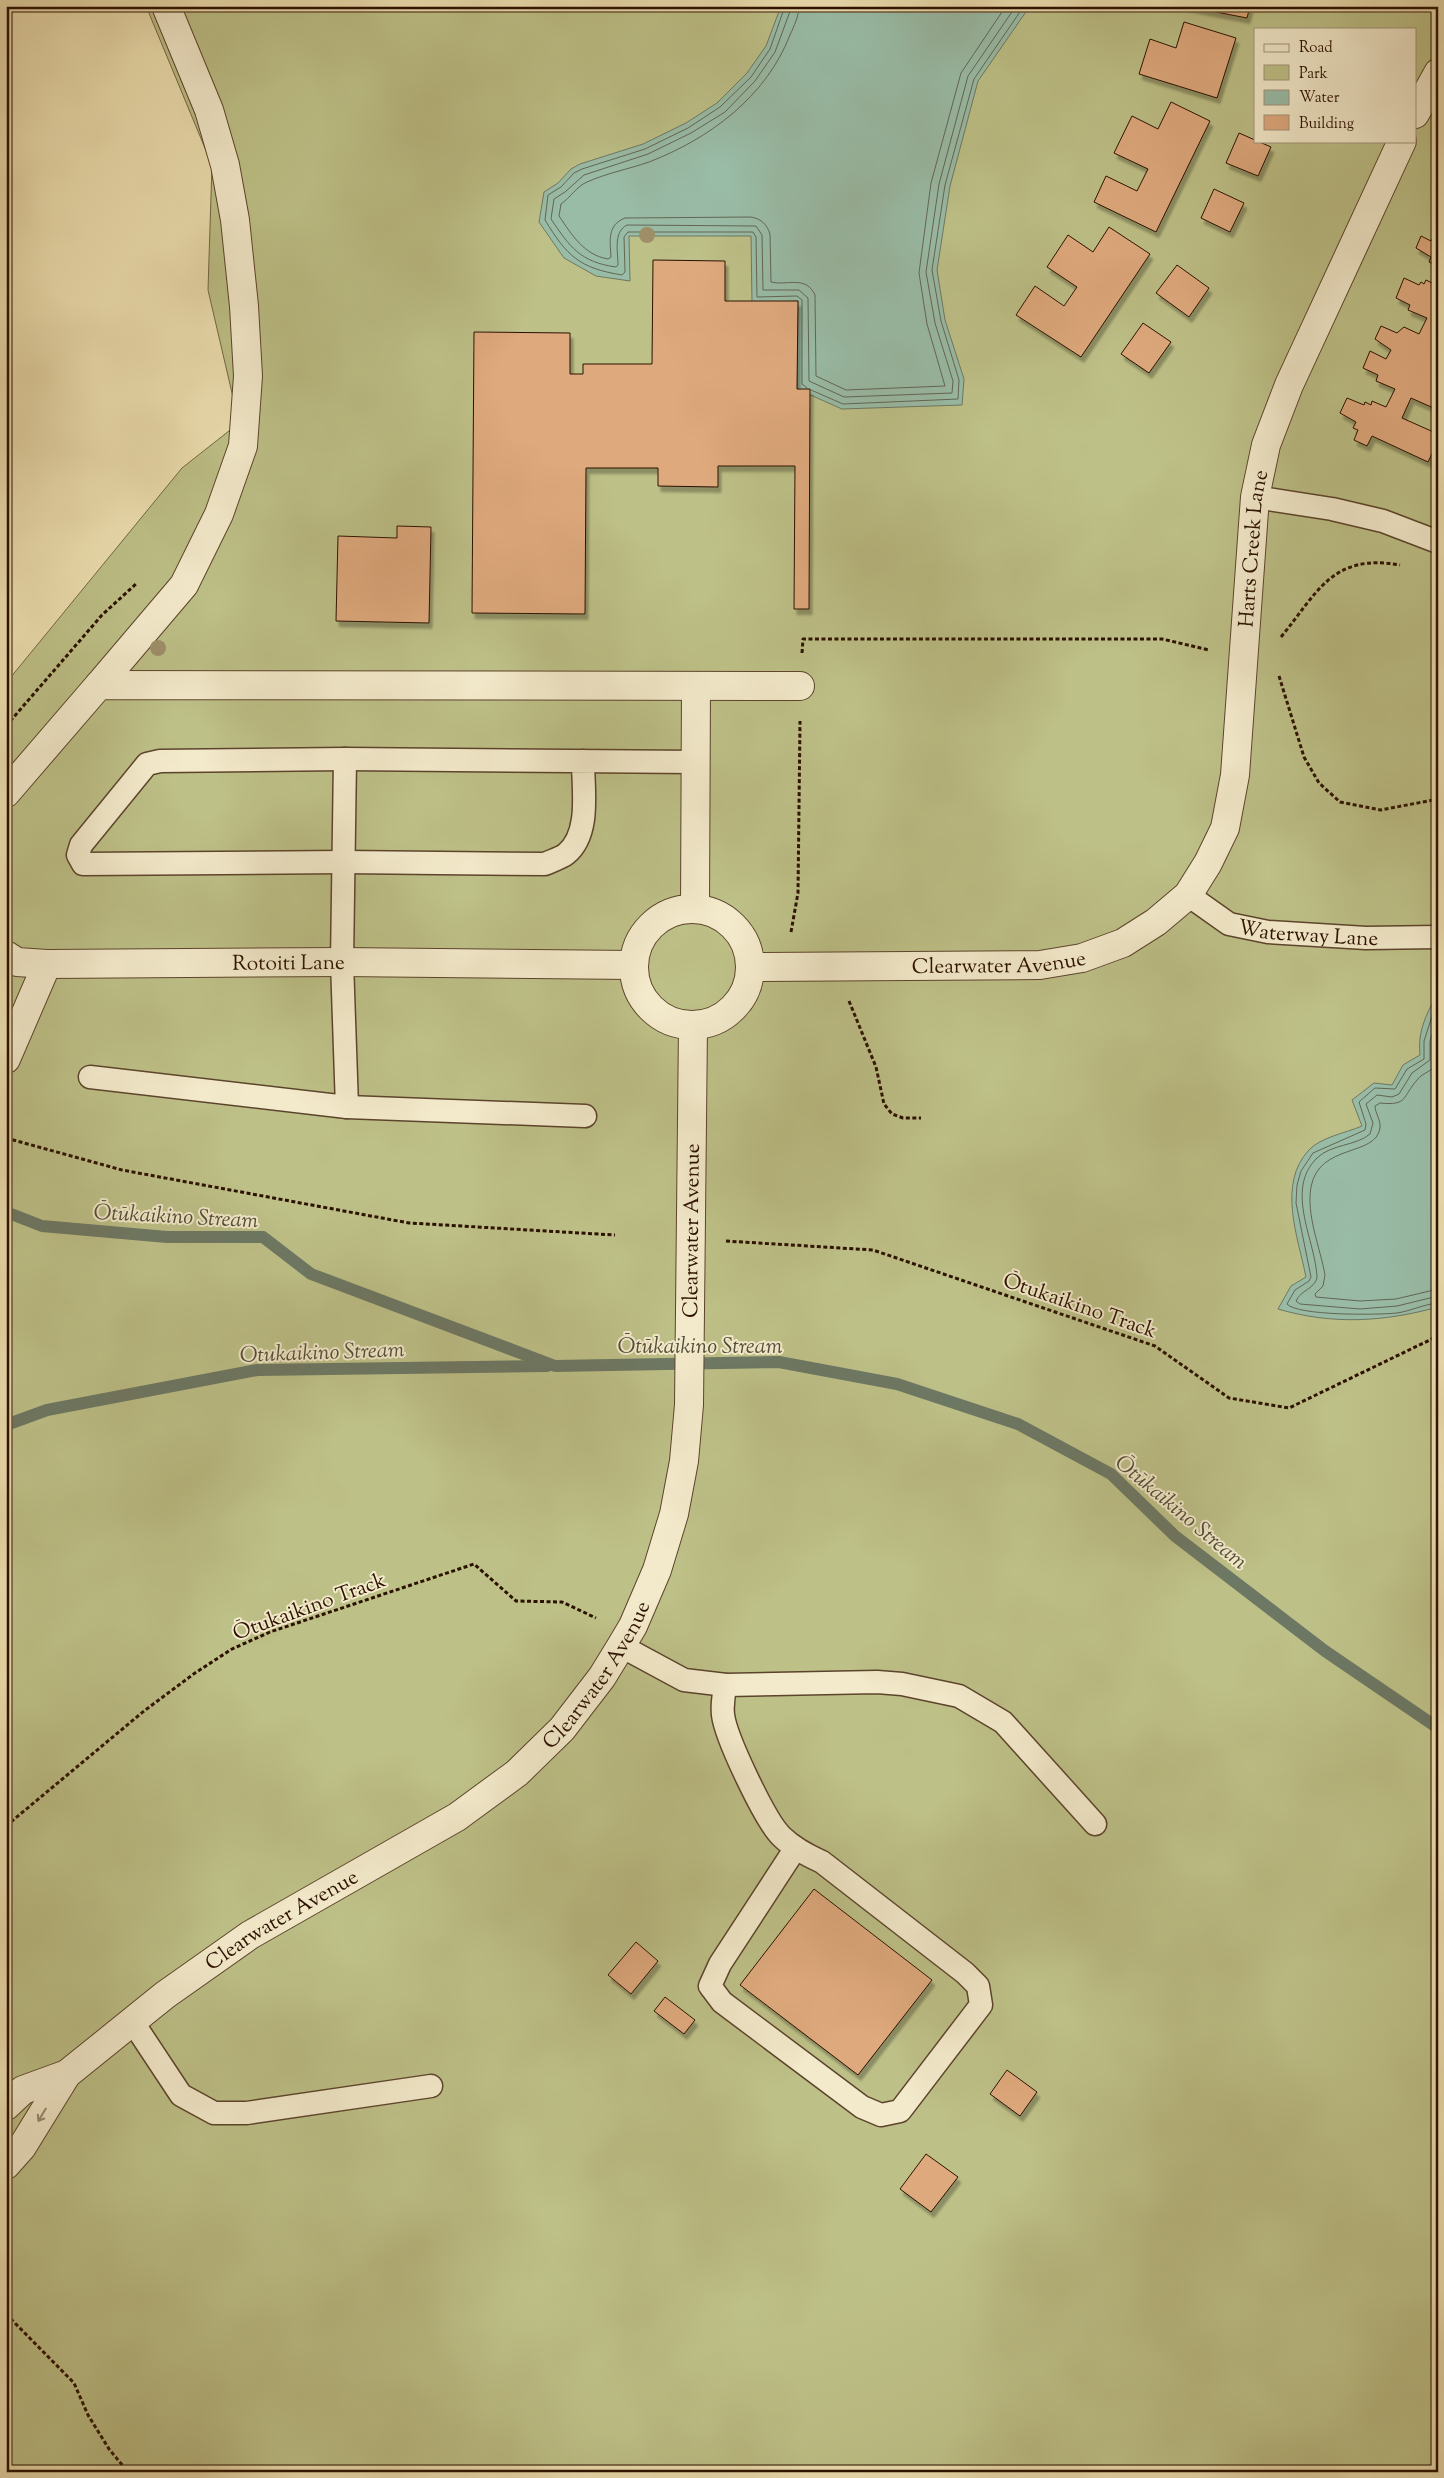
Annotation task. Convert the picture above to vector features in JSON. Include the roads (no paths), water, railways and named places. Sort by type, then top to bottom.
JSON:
[{"type":"street","points":[[6,793],[184,585],[219,514],[243,446],[248,376],[244,306],[236,230],[225,165],[209,110],[166,6]]},
{"type":"street","points":[[1416,112],[1438,73]]},
{"type":"street","name":"Harts Creek Lane","points":[[1123,943],[1156,922],[1188,895],[1208,863],[1224,828],[1235,775],[1255,497],[1266,445],[1289,385],[1402,142]]},
{"type":"street","points":[[99,685],[800,686]]},
{"type":"street","points":[[694,908],[696,686]]},
{"type":"street","points":[[694,908],[712,912],[728,920],[740,934],[748,950],[751,967],[748,985],[740,1001],[727,1014],[711,1023],[693,1026],[675,1023],[658,1015],[644,1002],[635,984],[633,965],[636,948],[645,931],[658,918],[676,910],[694,908]]},
{"type":"street","name":"Clearwater Avenue","points":[[751,967],[1040,965],[1082,958],[1123,943]]},
{"type":"street","name":"Rotoiti Lane","points":[[6,955],[17,962],[47,964],[342,962],[633,965]]},
{"type":"street","points":[[6,1059],[47,964]]},
{"type":"street","name":"Clearwater Avenue","points":[[6,2165],[22,2147],[67,2074],[164,1995],[250,1935],[457,1817],[517,1773],[562,1729],[602,1677],[625,1640],[657,1570],[674,1514],[684,1461],[689,1405],[693,1026]]},
{"type":"street","name":"Clearwater Avenue","points":[[6,2106],[23,2090],[67,2074]]},
{"type":"lane","points":[[1255,497],[1332,509],[1383,521],[1438,542]]},
{"type":"lane","points":[[582,761],[582,820],[579,837],[566,854],[545,864],[344,862],[83,864],[78,855],[81,846],[148,764],[160,760],[345,759],[582,761],[696,762]]},
{"type":"lane","points":[[345,759],[342,962],[347,1107]]},
{"type":"lane","name":"Waterway Lane","points":[[1188,895],[1229,924],[1268,932],[1366,938],[1438,937]]},
{"type":"lane","points":[[90,1078],[347,1107],[585,1116]]},
{"type":"lane","points":[[625,1640],[684,1680],[726,1685],[877,1682],[902,1684],[959,1696],[1003,1722],[1095,1824]]},
{"type":"lane","points":[[726,1685],[722,1700],[723,1717],[739,1759],[767,1817],[780,1835],[795,1849],[822,1862],[978,1986],[981,2005],[900,2111],[881,2115],[862,2107],[722,2002],[710,1986],[720,1964],[795,1849]]},
{"type":"lane","points":[[132,2021],[181,2095],[214,2112],[247,2112],[432,2086]]},
{"type":"water","points":[[781,6],[1030,6],[978,81],[950,186],[937,270],[945,320],[964,379],[962,405],[842,409],[797,389],[798,301],[752,303],[751,236],[629,236],[630,281],[596,276],[564,258],[539,222],[544,192],[558,183],[571,169],[580,164],[643,144],[686,123],[717,103],[747,73],[766,46]]},
{"type":"water","points":[[1432,1004],[1438,1005],[1438,1307],[1398,1316],[1358,1320],[1318,1318],[1278,1309],[1291,1286],[1306,1277],[1292,1211],[1294,1179],[1299,1164],[1309,1150],[1320,1142],[1362,1126],[1352,1100],[1374,1083],[1392,1085],[1403,1065],[1420,1055],[1422,1029]]},
{"type":"waterway","name":"Ōtūkaikino Stream","points":[[6,1212],[42,1226],[167,1237],[263,1237],[311,1274],[555,1366],[779,1362],[897,1384],[1018,1424],[1111,1474],[1175,1536],[1325,1651],[1438,1728]]},
{"type":"waterway","name":"Otukaikino Stream","points":[[6,1425],[47,1410],[257,1370],[547,1366]]}]
